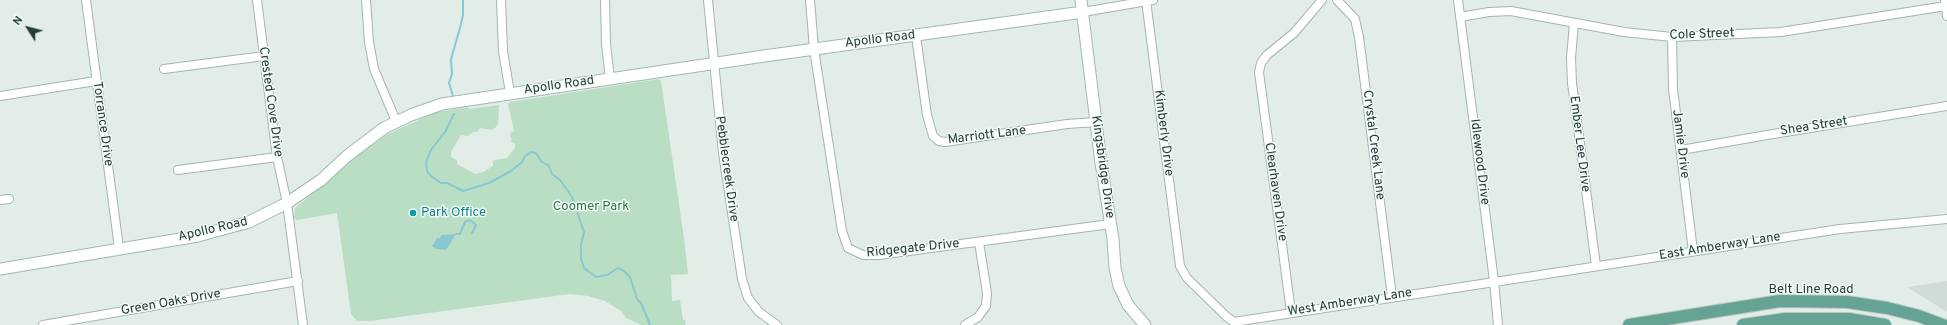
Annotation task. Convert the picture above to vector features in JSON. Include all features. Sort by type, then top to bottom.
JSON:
[{"type":"main road","name":"Belt Line Road","points":[[1629,325],[1780,301],[1847,302],[1887,308],[1919,316],[1943,325]]},
{"type":"main road","points":[[1743,325],[1785,319],[1849,320],[1885,325]]},
{"type":"street","name":"Torrance Drive","points":[[86,0],[119,248]]},
{"type":"street","name":"Crested Cove Drive","points":[[257,0],[277,157],[288,203],[303,325]]},
{"type":"street","points":[[366,0],[369,42],[374,69],[396,121]]},
{"type":"street","points":[[501,0],[502,51],[510,93]]},
{"type":"street","points":[[605,0],[606,44],[610,79]]},
{"type":"street","name":"Pebblecreek Drive","points":[[708,0],[723,153],[742,279],[748,298],[759,312],[776,325]]},
{"type":"street","name":"Ridgegate Drive","points":[[810,0],[814,49],[842,231],[848,248],[863,255],[879,255],[1110,224]]},
{"type":"street","name":"Kingsbridge Drive","points":[[1081,0],[1115,268],[1119,286],[1128,305],[1145,325]]},
{"type":"street","name":"Clearhaven Drive","points":[[1291,312],[1259,72],[1261,63],[1267,55],[1294,33],[1322,0]]},
{"type":"street","name":"Crystal Creek Lane","points":[[1337,0],[1355,19],[1359,37],[1392,297]]},
{"type":"street","name":"Idlewood Drive","points":[[1458,0],[1494,281],[1498,325]]},
{"type":"street","name":"Apollo Road","points":[[0,269],[198,236],[249,222],[288,203],[321,180],[347,156],[396,121],[442,104],[714,63],[1083,12],[1148,1]]},
{"type":"street","name":"Kimberly Drive","points":[[1148,1],[1180,266]]},
{"type":"street","points":[[1945,3],[1947,16]]},
{"type":"street","name":"Cole Street","points":[[1460,17],[1511,10],[1624,32],[1672,37],[1781,32],[1945,3]]},
{"type":"street","name":"Ember Lee Drive","points":[[1574,22],[1571,58],[1572,83],[1596,266]]},
{"type":"street","name":"Marriott Lane","points":[[916,36],[927,115],[933,136],[939,141],[945,142],[1068,124],[1096,122]]},
{"type":"street","name":"Jamie Drive","points":[[1672,37],[1673,89],[1694,251]]},
{"type":"street","points":[[164,69],[264,56]]},
{"type":"street","points":[[0,96],[96,81]]},
{"type":"street","name":"Shea Street","points":[[1681,150],[1774,133],[1947,106]]},
{"type":"street","points":[[178,170],[277,157]]},
{"type":"street","points":[[0,200],[9,199]]},
{"type":"street","name":"East Amberway Lane","points":[[1494,281],[1840,228],[1947,219]]},
{"type":"street","points":[[966,325],[978,317],[986,306],[987,293],[979,242]]},
{"type":"street","name":"West Amberway Lane","points":[[1180,266],[1187,278],[1234,322],[1494,281]]},
{"type":"street","name":"Green Oaks Drive","points":[[43,325],[298,281]]},
{"type":"shaded area","points":[[1947,281],[1947,312],[1907,287]]},
{"type":"green space","name":"Coomer Park","points":[[659,79],[661,81],[688,274],[671,275],[672,301],[680,300],[683,320],[685,320],[686,325],[641,325],[626,318],[621,311],[605,301],[588,296],[570,294],[370,321],[357,321],[351,314],[337,213],[297,220],[294,218],[295,208],[354,157],[386,135],[438,112],[468,107],[469,109],[499,105],[498,123],[496,127],[492,130],[480,128],[477,132],[473,132],[468,136],[461,135],[451,152],[451,157],[457,160],[457,164],[475,174],[483,172],[493,166],[493,161],[495,160],[507,158],[515,148],[515,144],[510,141],[512,139],[510,136],[511,132],[514,131],[508,104],[510,102]]},
{"type":"water","points":[[456,234],[446,250],[436,249],[432,246],[441,235]]},
{"type":"waterway","points":[[453,96],[449,83],[452,74],[451,59],[463,15],[463,0]]},
{"type":"waterway","points":[[454,114],[445,132],[431,150],[426,162],[427,171],[431,176],[441,183],[447,183],[463,191],[489,183],[511,171],[522,162],[525,156],[531,152],[536,153],[541,161],[549,166],[552,174],[560,180],[572,197],[584,232],[581,245],[581,258],[584,268],[596,277],[607,275],[618,268],[624,271],[630,277],[637,299],[641,303],[650,325]]},
{"type":"waterway","points":[[456,234],[460,234],[465,222],[470,220],[476,225],[472,233]]},
{"type":"place","name":"Park Office","points":[[413,213]]}]
